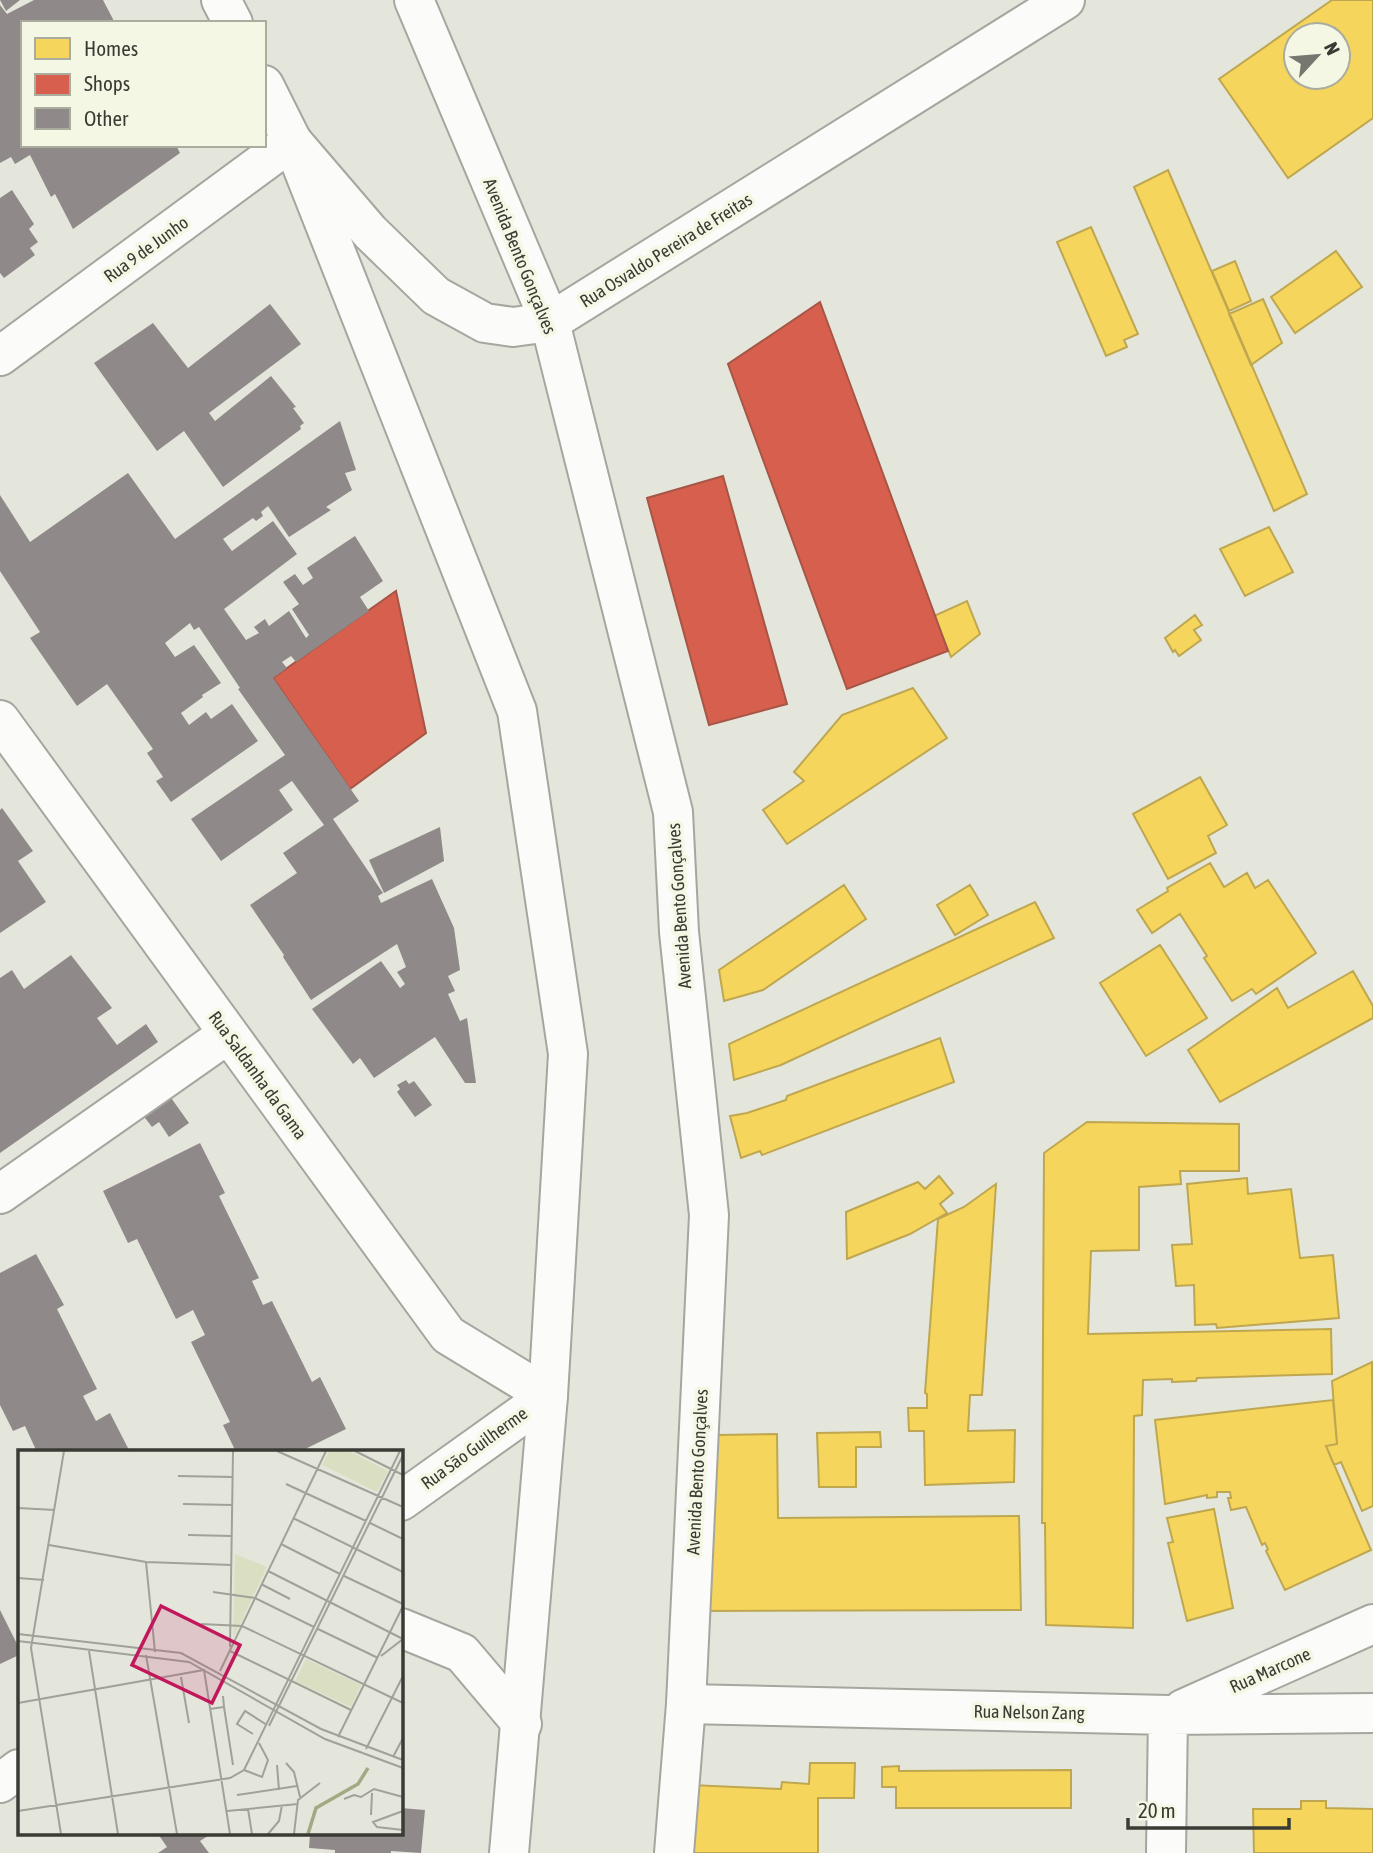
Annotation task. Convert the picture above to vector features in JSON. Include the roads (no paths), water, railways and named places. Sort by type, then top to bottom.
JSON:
[{"type":"street","points":[[222,0],[232,21]]},
{"type":"street","name":"Avenida Bento Gonçalves","points":[[414,0],[550,322],[673,812],[679,932],[709,1215],[686,1704],[674,1853]]},
{"type":"street","name":"Rua Osvaldo Pereira de Freitas","points":[[292,141],[370,232],[436,296],[485,323],[513,327],[550,322],[1065,0]]},
{"type":"street","points":[[266,89],[292,141],[517,710],[568,1054],[548,1396],[509,1853]]},
{"type":"street","name":"Rua 9 de Junho","points":[[0,356],[292,141]]},
{"type":"street","name":"Rua Saldanha da Gama","points":[[0,720],[448,1335],[548,1396]]},
{"type":"street","points":[[0,1194],[228,1034]]},
{"type":"street","name":"Rua São Guilherme","points":[[402,1500],[548,1396]]},
{"type":"street","name":"Rua Marcone","points":[[1168,1716],[1373,1625]]},
{"type":"street","points":[[402,1628],[462,1653],[522,1724]]},
{"type":"street","name":"Rua Nelson Zang","points":[[686,1704],[1168,1716],[1373,1713]]},
{"type":"street","points":[[1166,1853],[1168,1716]]},
{"type":"street","points":[[0,1783],[18,1770]]}]
